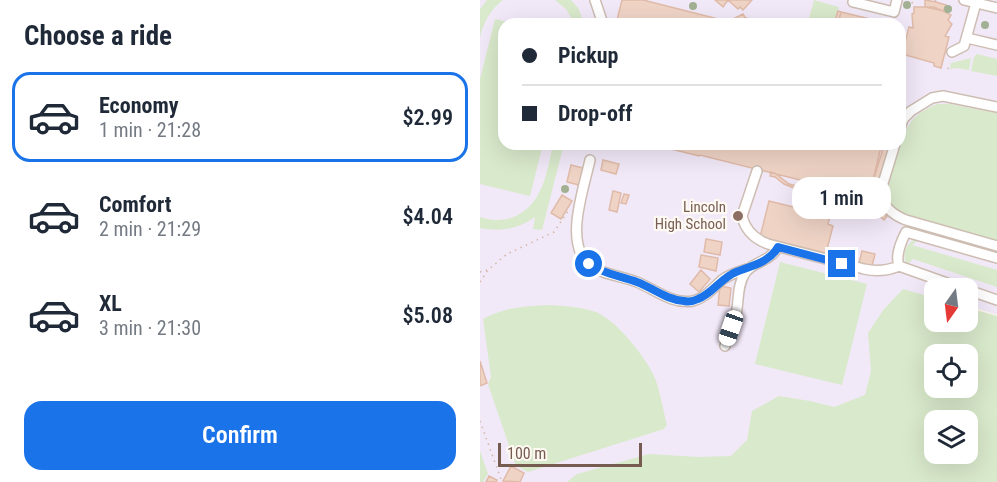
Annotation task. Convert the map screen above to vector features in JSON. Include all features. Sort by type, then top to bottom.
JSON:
[{"type":"street","points":[[594,0],[601,18]]},
{"type":"street","points":[[854,0],[853,2],[894,12],[897,0]]},
{"type":"street","points":[[964,0],[997,8]]},
{"type":"street","points":[[952,52],[964,46],[976,3]]},
{"type":"street","points":[[967,38],[997,45]]},
{"type":"street","points":[[906,116],[932,98],[944,96],[997,107]]},
{"type":"street","points":[[893,150],[881,190],[880,198],[884,205],[906,220],[997,246]]},
{"type":"street","points":[[590,160],[577,219],[576,234],[582,258],[597,269],[636,282],[683,302],[692,301],[710,292],[728,276],[747,269],[774,254],[778,247]]},
{"type":"street","points":[[757,171],[742,216],[743,223],[756,239],[778,247],[876,272],[899,266],[933,278]]},
{"type":"street","points":[[899,266],[898,255],[906,232],[997,258]]},
{"type":"street","points":[[725,346],[736,313],[740,284],[747,269]]},
{"type":"street","points":[[978,293],[997,300]]},
{"type":"path","points":[[948,69],[949,63]]},
{"type":"path","points":[[480,282],[488,270],[507,254],[554,232],[572,205]]},
{"type":"path","points":[[480,272],[488,270]]},
{"type":"path","points":[[480,421],[502,482]]},
{"type":"shaded area","name":"Lincoln High School","points":[[480,0],[997,0],[997,315],[978,308],[978,278],[924,278],[924,332],[934,332],[934,344],[924,344],[924,398],[931,398],[928,410],[924,410],[924,427],[910,482],[480,482]]},
{"type":"green space","points":[[487,0],[503,0],[488,16],[480,37],[480,9]]},
{"type":"green space","points":[[555,0],[571,0],[582,18],[571,18],[567,10]]},
{"type":"green space","points":[[814,0],[839,7],[836,18],[809,18]]},
{"type":"green space","points":[[495,19],[498,20],[498,150],[542,150],[530,196],[480,184],[480,79]]},
{"type":"green space","points":[[977,54],[997,59],[997,76],[971,71],[974,57]]},
{"type":"green space","points":[[971,58],[969,70],[950,69],[951,63]]},
{"type":"green space","points":[[937,104],[949,104],[997,113],[997,245],[898,213],[889,202],[889,181],[898,150],[906,150],[906,130],[913,119],[924,110]]},
{"type":"green space","points":[[552,150],[562,150],[542,230],[533,229],[535,217],[509,228],[495,230],[480,228],[480,217],[498,220],[512,218],[533,203],[543,185]]},
{"type":"green space","points":[[917,238],[920,239],[912,245],[997,270],[997,287],[978,281],[978,278],[970,278],[913,259],[907,265],[904,257],[910,243]]},
{"type":"green space","points":[[780,262],[867,284],[842,385],[755,364]]},
{"type":"green space","points":[[903,289],[924,295],[924,332],[978,332],[978,311],[997,316],[997,482],[567,482],[577,474],[649,454],[731,456],[747,440],[752,411],[779,396],[834,407],[865,395],[871,371],[868,333],[884,309]]},
{"type":"green space","points":[[550,305],[596,312],[621,331],[644,358],[654,376],[667,425],[664,429],[528,472],[516,466],[488,384],[491,377],[483,319],[507,310]]},
{"type":"green space","points":[[480,451],[488,474],[483,482],[480,482]]},
{"type":"building","points":[[622,0],[643,0],[714,18],[618,18]]},
{"type":"building","points":[[715,0],[728,0],[723,7]]},
{"type":"building","points":[[728,0],[752,0],[743,10],[740,7],[738,9]]},
{"type":"building","points":[[925,0],[946,5],[943,11],[925,7]]},
{"type":"building","points":[[914,7],[934,7],[951,15],[948,20],[952,24],[945,36],[949,37],[941,68],[934,66],[934,63],[906,55],[906,39],[909,27],[913,28],[912,14]]},
{"type":"building","points":[[838,11],[841,12],[840,18],[836,18]]},
{"type":"building","points":[[841,12],[866,18],[840,18]]},
{"type":"building","points":[[675,150],[880,150],[869,197]]},
{"type":"building","points":[[883,150],[889,150],[876,195],[880,209],[887,216],[884,220],[874,211],[870,195]]},
{"type":"building","points":[[603,160],[619,164],[616,174],[601,170]]},
{"type":"building","points":[[571,165],[583,168],[579,185],[567,182]]},
{"type":"building","points":[[771,172],[789,184],[800,187],[816,189],[825,186],[869,197],[868,199],[836,191],[830,216],[825,215],[832,190],[809,192],[794,188],[770,176]]},
{"type":"building","points":[[613,191],[621,193],[617,212],[609,210]]},
{"type":"building","points":[[624,194],[629,195],[626,204],[621,203]]},
{"type":"building","points":[[562,195],[572,201],[561,219],[551,213]]},
{"type":"building","points":[[769,201],[830,216],[828,224],[833,226],[826,253],[760,237]]},
{"type":"building","points":[[706,239],[722,242],[720,255],[704,252]]},
{"type":"building","points":[[862,251],[875,254],[872,266],[859,263]]},
{"type":"building","points":[[701,255],[718,258],[716,271],[699,267]]},
{"type":"building","points":[[701,270],[710,279],[699,292],[690,284]]},
{"type":"building","points":[[720,286],[731,288],[729,306],[718,305]]},
{"type":"building","points":[[480,361],[487,383],[480,386]]},
{"type":"building","points":[[511,466],[524,473],[520,482],[503,481]]},
{"type":"building","points":[[489,476],[497,480],[496,482],[486,482]]},
{"type":"place","name":"Lincoln High School","points":[[738,216]]},
{"type":"route","points":[[589,264],[683,302],[699,299],[728,276],[747,269],[774,254],[778,247],[842,264]]}]
